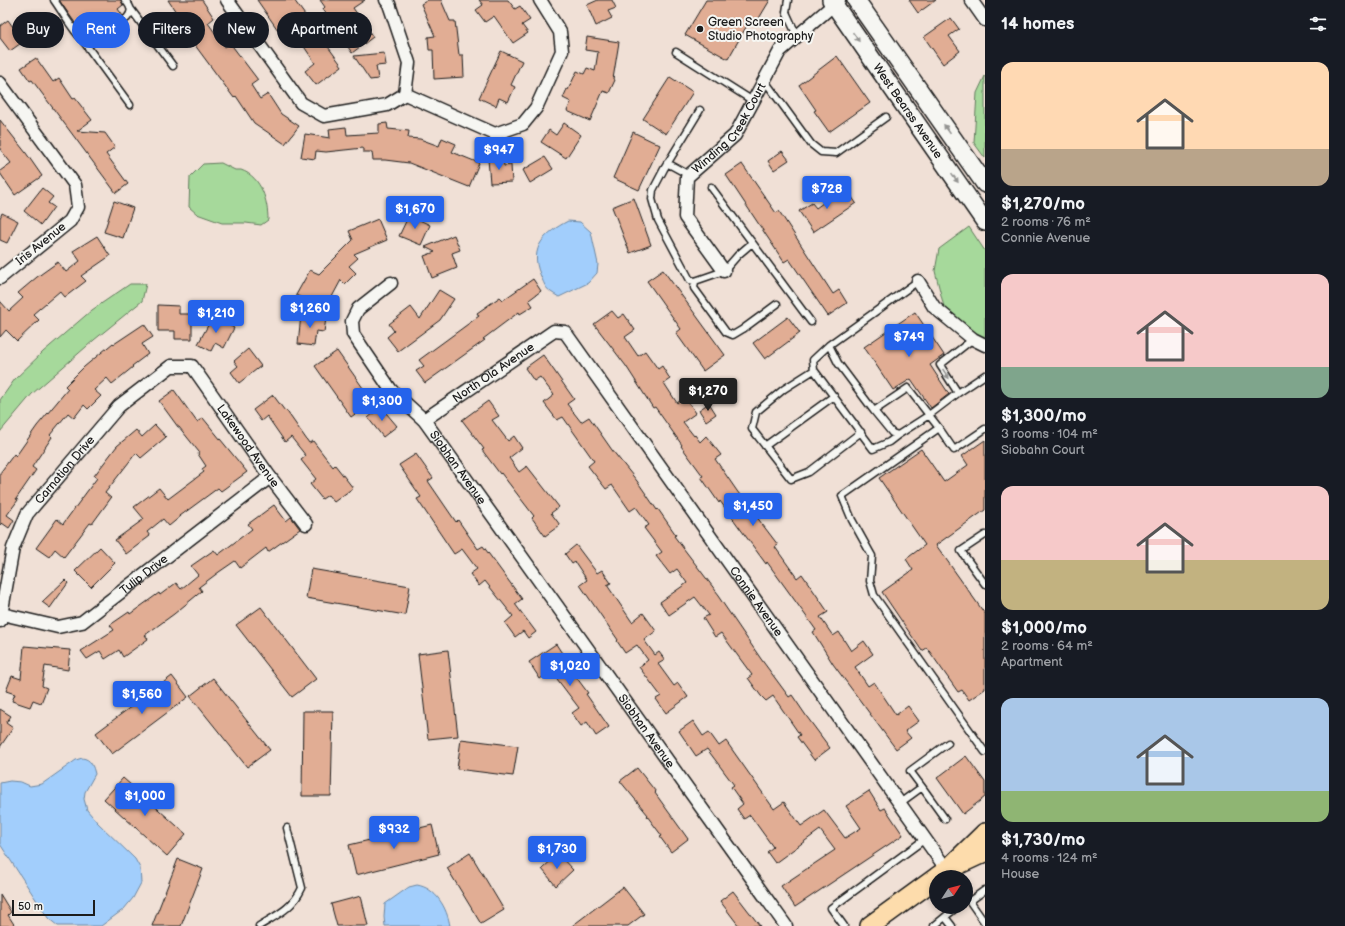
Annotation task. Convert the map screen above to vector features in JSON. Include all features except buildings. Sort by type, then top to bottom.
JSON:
[{"type":"main road","name":"West Bearss Avenue","points":[[856,0],[985,184]]},
{"type":"main road","name":"West Bearss Avenue","points":[[835,2],[985,222]]},
{"type":"main road","points":[[948,870],[985,833]]},
{"type":"main road","points":[[952,870],[985,852]]},
{"type":"main road","points":[[870,926],[929,885]]},
{"type":"street","points":[[227,0],[301,103],[324,116],[387,105],[405,94]]},
{"type":"street","points":[[386,0],[389,4],[409,64],[405,94]]},
{"type":"street","points":[[405,94],[495,134],[523,124],[536,108],[562,51],[560,32],[540,0]]},
{"type":"street","points":[[971,0],[985,20]]},
{"type":"street","name":"Winding Creek Court","points":[[724,271],[685,217],[687,177],[735,135],[780,51],[835,2]]},
{"type":"street","name":"Iris Avenue","points":[[0,83],[75,185],[78,208],[70,221],[0,278]]},
{"type":"street","points":[[918,281],[934,307],[973,339],[985,345]]},
{"type":"street","name":"Siobhan Avenue","points":[[391,283],[358,309],[352,321],[353,334],[391,390],[424,420],[786,926]]},
{"type":"street","name":"North Ola Avenue","points":[[424,420],[554,331],[565,332]]},
{"type":"street","name":"Connie Avenue","points":[[565,332],[900,803],[925,839],[940,870]]},
{"type":"street","name":"Carnation Drive","points":[[1,618],[13,548],[27,514],[119,406],[171,366],[192,366]]},
{"type":"street","name":"Lakewood Avenue","points":[[192,366],[270,477],[306,524]]},
{"type":"street","name":"Tulip Drive","points":[[1,618],[58,627],[82,622],[270,477]]},
{"type":"lane","points":[[54,0],[72,25]]},
{"type":"lane","points":[[126,0],[130,8],[173,66]]},
{"type":"lane","points":[[788,0],[786,12],[797,36]]},
{"type":"lane","points":[[88,48],[130,105]]},
{"type":"lane","points":[[676,52],[754,101]]},
{"type":"lane","points":[[765,81],[810,144],[821,152],[836,154],[886,117]]},
{"type":"lane","points":[[700,110],[667,163],[653,190],[652,199],[658,220],[690,280],[695,281],[724,271],[738,255],[752,243]]},
{"type":"lane","points":[[667,163],[689,175]]},
{"type":"lane","points":[[711,187],[811,322]]},
{"type":"lane","points":[[695,281],[694,288],[726,332],[732,335],[743,329],[777,304]]},
{"type":"lane","points":[[918,281],[829,345],[813,360],[814,370],[873,449],[889,442],[985,374]]},
{"type":"lane","points":[[958,392],[940,365],[973,339]]},
{"type":"lane","points":[[829,345],[838,363],[874,411],[892,433],[898,435]]},
{"type":"lane","points":[[814,370],[784,390],[756,412],[752,429],[791,479],[809,472],[861,432]]},
{"type":"lane","points":[[874,411],[908,388],[954,450],[985,429]]},
{"type":"lane","points":[[765,446],[834,396]]},
{"type":"lane","points":[[939,428],[842,496],[852,520],[872,556],[870,581],[874,595],[985,752]]},
{"type":"lane","points":[[985,534],[961,551],[985,584]]},
{"type":"lane","points":[[945,819],[910,771],[948,743]]},
{"type":"lane","points":[[900,803],[922,787]]},
{"type":"lane","points":[[259,926],[289,907],[297,898],[302,888],[287,828]]},
{"type":"lane","points":[[844,926],[831,908],[925,839]]},
{"type":"lane","points":[[973,896],[985,890]]},
{"type":"lane","points":[[973,907],[985,923]]},
{"type":"lane","points":[[934,926],[949,914]]},
{"type":"lane","points":[[945,917],[952,926]]},
{"type":"green space","points":[[985,76],[985,158],[974,143],[977,93]]},
{"type":"green space","points":[[221,163],[235,170],[241,170],[248,173],[259,184],[267,206],[268,220],[261,225],[246,223],[222,223],[197,214],[189,207],[190,177],[203,164]]},
{"type":"green space","points":[[969,227],[985,251],[985,338],[980,336],[944,307],[935,271],[939,249]]},
{"type":"green space","points":[[130,284],[146,284],[142,301],[94,340],[32,394],[0,432],[0,400],[15,379],[43,352],[92,310]]},
{"type":"water","points":[[568,221],[580,222],[591,232],[598,264],[597,273],[588,283],[559,297],[548,290],[545,285],[540,274],[536,256],[541,242],[546,236]]},
{"type":"water","points":[[82,758],[90,761],[95,774],[85,792],[84,799],[87,810],[97,822],[135,859],[140,868],[141,883],[133,898],[124,909],[101,926],[58,926],[48,918],[0,844],[0,783],[10,781],[21,782],[30,786],[42,784],[76,760]]},
{"type":"water","points":[[417,885],[430,890],[440,900],[446,912],[450,926],[385,926],[385,904],[409,887]]},
{"type":"place","name":"Green Screen Studio Photography","points":[[700,29]]}]
